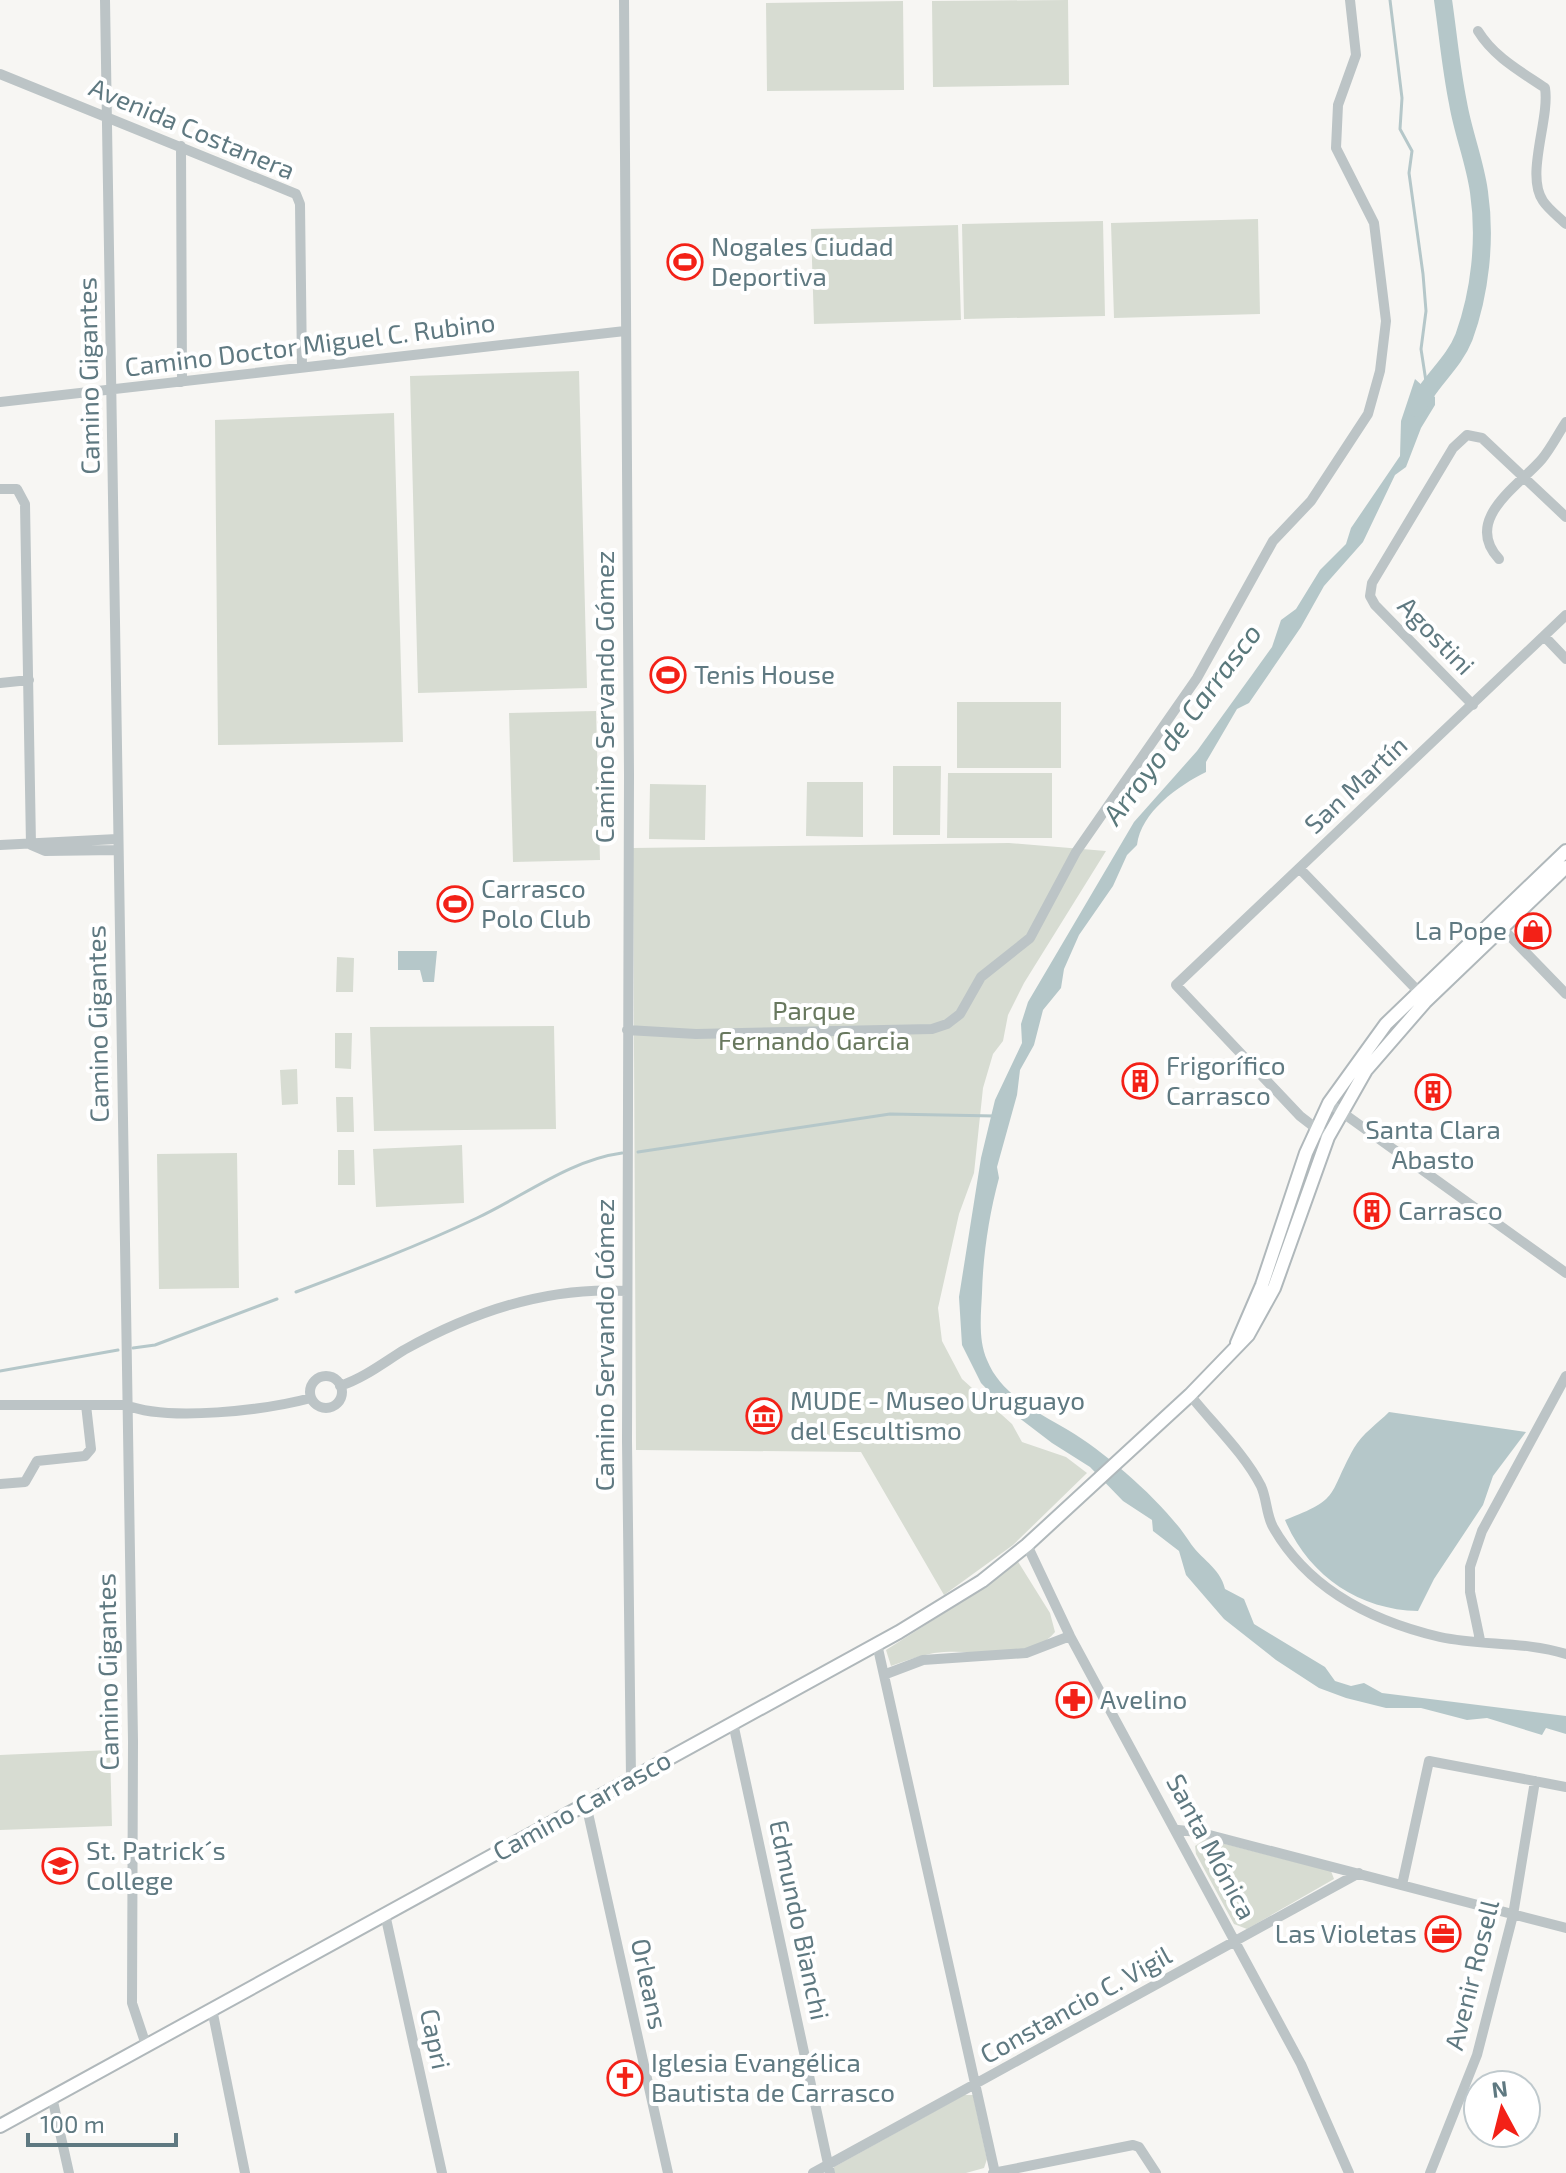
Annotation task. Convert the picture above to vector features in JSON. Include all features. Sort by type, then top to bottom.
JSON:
[{"type":"main road","points":[[1322,1133],[1329,1103],[1370,1043],[1418,991],[1566,851]]},
{"type":"main road","points":[[1322,1133],[1341,1111],[1394,1033],[1566,867]]},
{"type":"main road","name":"Camino Carrasco","points":[[0,2126],[877,1644],[982,1581],[1027,1545],[1190,1395],[1237,1344],[1322,1133]]},
{"type":"street","name":"Camino Gigantes","points":[[105,0],[133,1741],[132,2003],[146,2045]]},
{"type":"street","name":"Camino Servando Gómez","points":[[624,0],[631,1778]]},
{"type":"street","points":[[627,1030],[696,1034],[932,1029],[947,1024],[960,1014],[981,977],[1030,938],[1076,852],[1197,678],[1273,541],[1311,501],[1368,414],[1380,371],[1386,321],[1374,223],[1336,148],[1338,105],[1356,55],[1350,0]]},
{"type":"street","points":[[1478,31],[1487,47],[1545,88],[1548,103],[1537,162],[1538,187],[1542,200],[1566,224]]},
{"type":"street","name":"Avenida Costanera","points":[[0,74],[296,194],[300,204],[302,368]]},
{"type":"street","points":[[181,146],[182,382]]},
{"type":"street","name":"Camino Doctor Miguel C. Rubino","points":[[0,402],[625,331]]},
{"type":"street","points":[[1499,559],[1491,551],[1489,522],[1513,483],[1524,477],[1543,458],[1566,422]]},
{"type":"street","name":"Agostini","points":[[1473,705],[1370,596],[1372,583],[1453,448],[1467,435],[1482,438],[1524,477]]},
{"type":"street","points":[[1524,477],[1566,517]]},
{"type":"street","points":[[0,489],[12,488],[22,493],[31,845]]},
{"type":"street","name":"San Martín","points":[[1322,1133],[1176,985],[1566,615]]},
{"type":"street","points":[[1545,637],[1566,659]]},
{"type":"street","points":[[0,683],[29,680]]},
{"type":"street","points":[[0,845],[31,845],[45,851],[117,845]]},
{"type":"street","points":[[1300,869],[1418,991]]},
{"type":"street","points":[[1502,928],[1566,994]]},
{"type":"street","points":[[1329,1103],[1566,1273]]},
{"type":"street","points":[[340,1386],[462,1320],[496,1308],[551,1295],[627,1291]]},
{"type":"street","points":[[1480,1640],[1470,1592],[1470,1567],[1482,1531],[1566,1376]]},
{"type":"street","points":[[319,1378],[334,1379],[340,1386],[341,1396],[332,1407],[317,1406],[311,1398],[310,1389],[319,1378]]},
{"type":"street","points":[[1190,1395],[1261,1487],[1272,1524],[1298,1563],[1343,1601],[1368,1613],[1442,1637],[1535,1644],[1566,1654]]},
{"type":"street","points":[[0,1405],[126,1405],[141,1411],[237,1411],[311,1398]]},
{"type":"street","points":[[0,1484],[25,1482],[35,1464],[42,1460],[85,1456],[91,1449],[86,1405]]},
{"type":"street","name":"Santa Mónica","points":[[1027,1545],[1070,1636],[1178,1830],[1312,2085],[1349,2173]]},
{"type":"street","points":[[886,1674],[923,1660],[1026,1653],[1070,1636]]},
{"type":"street","points":[[877,1644],[994,2173],[1128,2145],[1139,2147],[1156,2173]]},
{"type":"street","name":"Edmundo Bianchi","points":[[733,1723],[829,2169]]},
{"type":"street","points":[[1402,1885],[1429,1761],[1566,1787]]},
{"type":"street","name":"Avenir Rosell","points":[[1430,2173],[1477,2055],[1513,1915],[1535,1781]]},
{"type":"street","name":"Orleans","points":[[586,1804],[668,2173]]},
{"type":"street","points":[[1178,1830],[1359,1873],[1566,1928]]},
{"type":"street","name":"Constancio C. Vigil","points":[[813,2173],[829,2169],[1359,1873]]},
{"type":"street","name":"Capri","points":[[385,1914],[442,2173]]},
{"type":"street","points":[[212,2009],[245,2173]]},
{"type":"street","points":[[52,2097],[69,2173]]},
{"type":"green space","points":[[1068,0],[1069,85],[933,87],[932,1]]},
{"type":"green space","points":[[903,1],[904,90],[767,91],[766,3]]},
{"type":"green space","points":[[1258,219],[1260,314],[1114,318],[1111,223]]},
{"type":"green space","points":[[1103,221],[1105,316],[964,319],[962,224]]},
{"type":"green space","points":[[958,225],[961,320],[814,324],[811,229]]},
{"type":"green space","points":[[579,371],[587,688],[418,693],[410,376]]},
{"type":"green space","points":[[394,413],[403,742],[218,745],[215,420]]},
{"type":"green space","points":[[957,702],[1061,702],[1061,768],[957,768]]},
{"type":"green space","points":[[596,711],[600,860],[513,862],[509,713]]},
{"type":"green space","points":[[893,766],[941,766],[940,835],[893,835]]},
{"type":"green space","points":[[948,773],[1052,773],[1052,838],[947,838]]},
{"type":"green space","points":[[807,782],[863,782],[863,837],[806,836]]},
{"type":"green space","points":[[650,784],[706,785],[705,840],[649,839]]},
{"type":"green space","name":"Parque Fernando Garcia","points":[[1009,843],[1106,851],[1024,983],[1008,1015],[1003,1041],[993,1054],[983,1088],[974,1173],[959,1214],[938,1308],[942,1341],[962,1379],[1012,1424],[1022,1442],[1066,1457],[1087,1473],[1013,1545],[944,1595],[861,1452],[636,1450],[633,848]]},
{"type":"green space","points":[[337,957],[354,958],[353,992],[336,992]]},
{"type":"green space","points":[[554,1026],[556,1129],[374,1131],[370,1027]]},
{"type":"green space","points":[[335,1033],[352,1033],[351,1069],[335,1068]]},
{"type":"green space","points":[[297,1069],[298,1104],[282,1105],[280,1070]]},
{"type":"green space","points":[[336,1097],[353,1097],[354,1132],[337,1132]]},
{"type":"green space","points":[[462,1145],[464,1203],[376,1207],[373,1149]]},
{"type":"green space","points":[[338,1150],[354,1150],[355,1185],[338,1185]]},
{"type":"green space","points":[[237,1153],[239,1288],[159,1289],[157,1154]]},
{"type":"green space","points":[[1017,1560],[1050,1613],[1055,1632],[1044,1642],[1015,1652],[934,1653],[891,1666],[886,1650],[988,1585]]},
{"type":"green space","points":[[110,1750],[112,1826],[0,1830],[0,1755]]},
{"type":"green space","points":[[1206,1839],[1331,1871],[1334,1879],[1247,1929],[1234,1924],[1196,1854],[1195,1846]]},
{"type":"green space","points":[[964,2095],[973,2095],[987,2159],[984,2168],[966,2173],[834,2173],[834,2167]]},
{"type":"shaded area","points":[[1415,379],[1435,397],[1435,405],[1421,428],[1406,467],[1395,475],[1363,542],[1324,586],[1301,627],[1249,703],[1237,709],[1206,762],[1206,772],[1162,801],[1153,811],[1113,886],[1079,935],[1064,969],[1061,988],[1043,1010],[1034,1045],[1020,1070],[1017,1095],[997,1167],[999,1178],[989,1221],[984,1264],[981,1336],[993,1372],[1011,1393],[1083,1440],[1134,1480],[1179,1527],[1214,1569],[1225,1589],[1244,1599],[1254,1624],[1325,1667],[1335,1681],[1351,1686],[1364,1683],[1382,1693],[1566,1716],[1566,1734],[1546,1728],[1542,1735],[1487,1718],[1467,1720],[1421,1708],[1386,1708],[1319,1688],[1276,1660],[1224,1619],[1186,1575],[1179,1551],[1153,1531],[1152,1520],[1123,1501],[1090,1467],[1001,1404],[981,1383],[962,1345],[959,1297],[981,1158],[995,1100],[1022,1043],[1021,1024],[1028,1002],[1134,822],[1197,751],[1272,647],[1281,620],[1296,609],[1320,570],[1346,544],[1351,528],[1400,456],[1401,421]]},
{"type":"shaded area","points":[[398,951],[437,951],[434,982],[423,982],[420,970],[398,970]]},
{"type":"shaded area","points":[[1389,1412],[1526,1432],[1493,1476],[1483,1505],[1434,1579],[1418,1611],[1376,1604],[1338,1586],[1307,1557],[1285,1520],[1316,1506],[1331,1494],[1357,1443]]},
{"type":"waterway","points":[[1390,0],[1402,98],[1400,129],[1412,151],[1409,173],[1423,274],[1426,311],[1421,349],[1427,388]]},
{"type":"waterway","name":"Arroyo de Carrasco","points":[[1417,408],[1464,337],[1478,284],[1482,247],[1479,192],[1460,114],[1443,0]]},
{"type":"waterway","points":[[638,1152],[890,1114],[995,1116]]},
{"type":"waterway","points":[[296,1292],[455,1228],[584,1163],[622,1153]]},
{"type":"waterway","points":[[133,1348],[155,1345],[277,1299]]},
{"type":"waterway","points":[[0,1371],[118,1350]]},
{"type":"place","name":"Nogales Ciudad Deportiva","points":[[685,262]]},
{"type":"place","name":"Tenis House","points":[[668,675]]},
{"type":"place","name":"Carrasco Polo Club","points":[[455,904]]},
{"type":"place","name":"La Pope","points":[[1533,931]]},
{"type":"place","name":"Frigorífico Carrasco","points":[[1140,1081]]},
{"type":"place","name":"Santa Clara Abasto","points":[[1433,1092]]},
{"type":"place","name":"Carrasco","points":[[1372,1211]]},
{"type":"place","name":"MUDE - Museo Uruguayo del Escultismo","points":[[764,1416]]},
{"type":"place","name":"Avelino","points":[[1074,1700]]},
{"type":"place","name":"St. Patrick´s College","points":[[60,1866]]},
{"type":"place","name":"Las Violetas","points":[[1443,1934]]},
{"type":"place","name":"Iglesia Evangélica Bautista de Carrasco","points":[[625,2078]]}]
